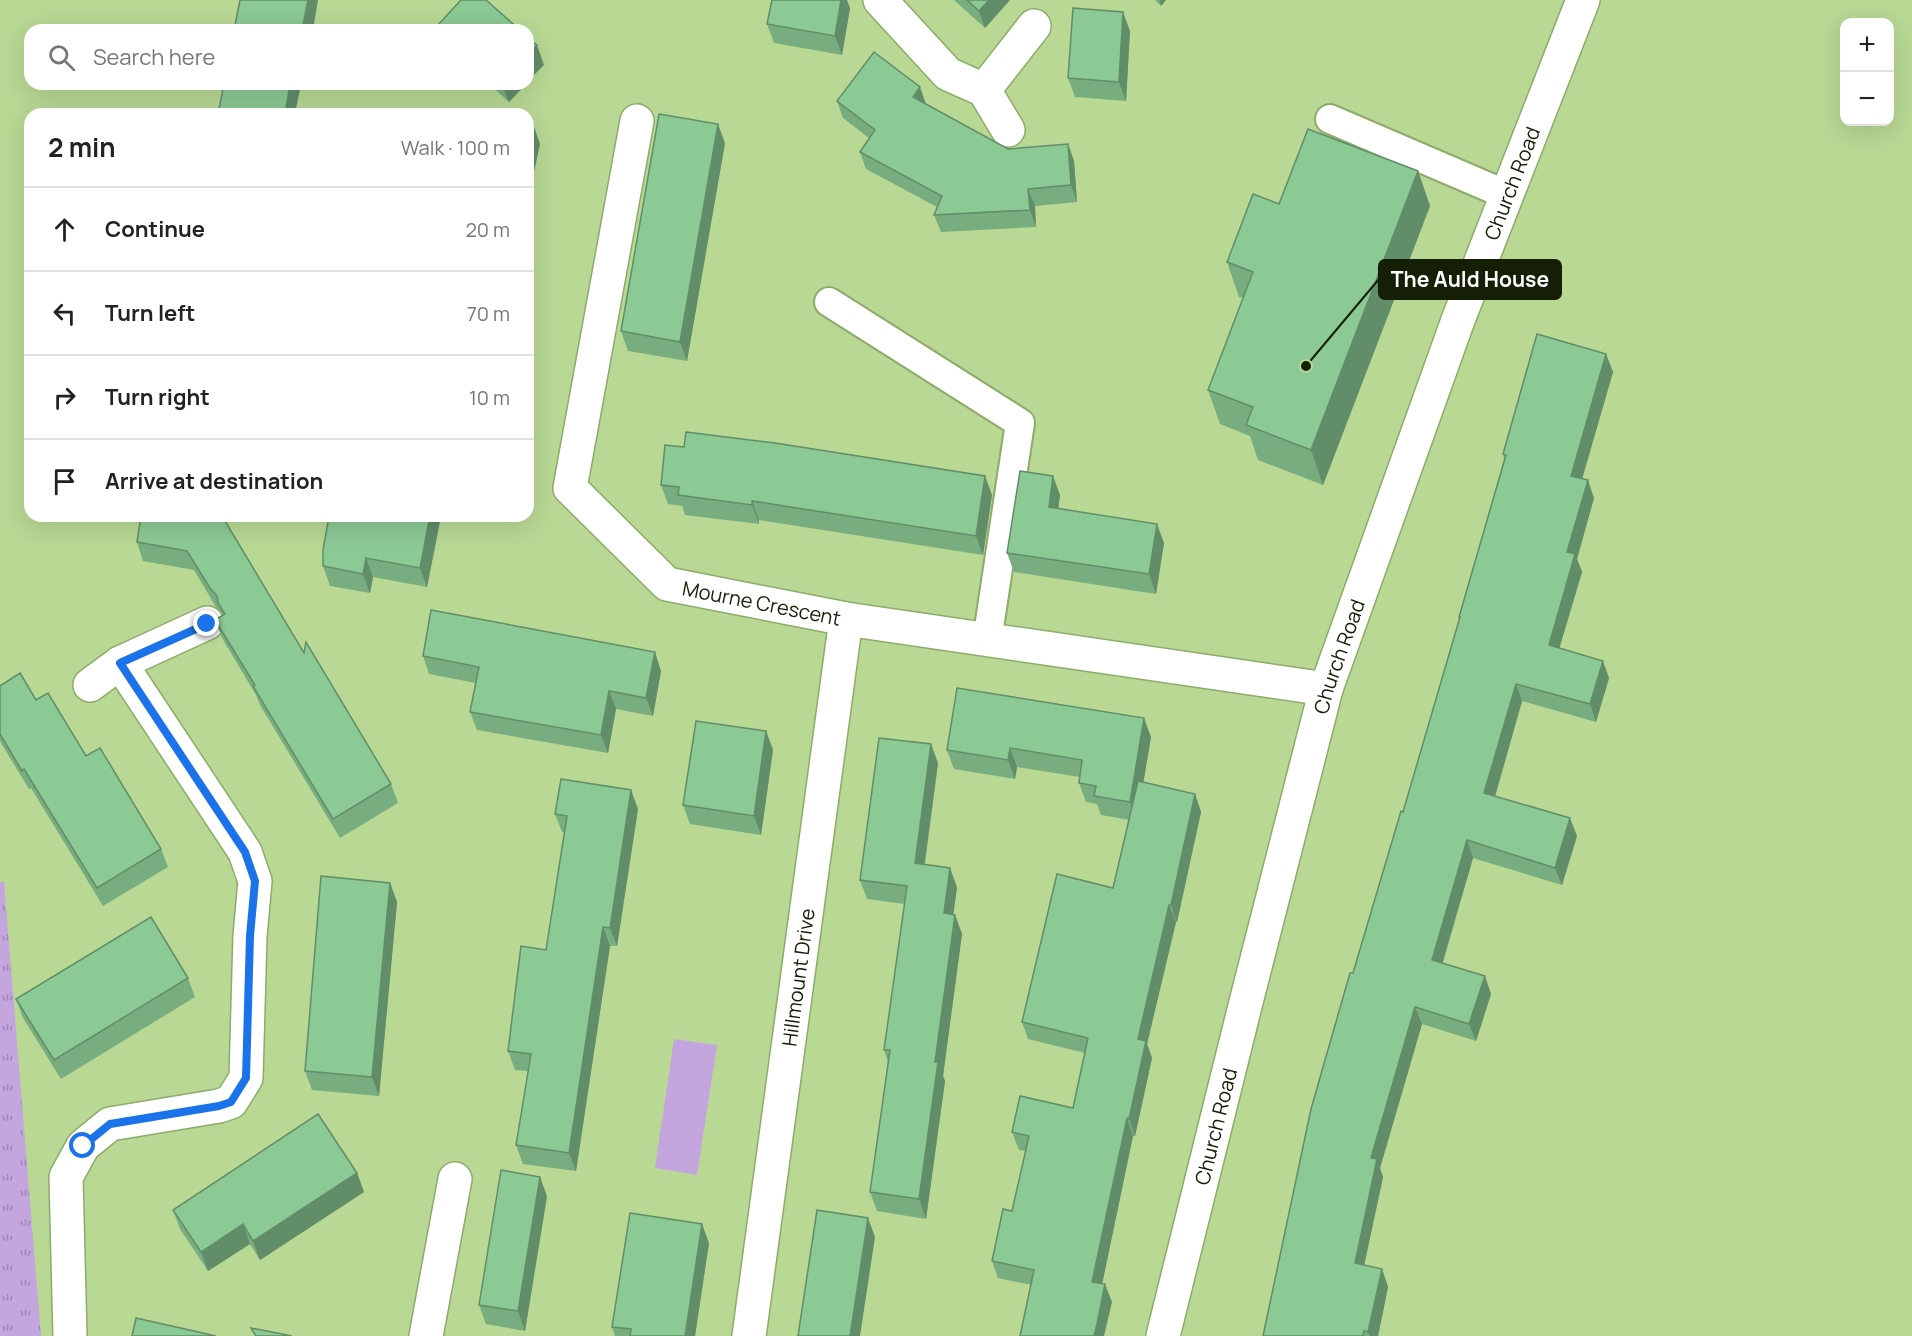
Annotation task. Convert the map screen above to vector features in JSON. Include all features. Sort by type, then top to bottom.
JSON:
[{"type":"street","points":[[880,0],[948,74],[984,90],[1008,130]]},
{"type":"street","name":"Church Road","points":[[1163,1336],[1326,689],[1454,331],[1583,0]]},
{"type":"street","points":[[984,90],[1034,26]]},
{"type":"street","name":"Mourne Crescent","points":[[637,121],[570,488],[667,584],[846,619],[1326,689]]},
{"type":"street","name":"Hillmount Drive","points":[[749,1336],[846,619]]},
{"type":"street","points":[[90,685],[120,663],[207,624]]},
{"type":"street","points":[[70,1336],[66,1177],[83,1146],[110,1124],[231,1102],[246,1078],[250,936],[255,881],[245,852],[120,663]]},
{"type":"street","points":[[426,1336],[455,1179]]},
{"type":"lane","points":[[1330,119],[1507,195]]},
{"type":"lane","points":[[829,302],[1020,423],[987,641]]},
{"type":"green space","points":[[0,882],[4,882],[41,1336],[0,1336]]},
{"type":"green space","points":[[674,1039],[717,1045],[697,1175],[655,1168]]},
{"type":"building","points":[[240,0],[308,0],[303,24],[235,24]]},
{"type":"building","points":[[461,0],[486,0],[513,24],[439,24]]},
{"type":"building","points":[[772,0],[841,0],[835,36],[767,24]]},
{"type":"building","points":[[967,0],[989,0],[979,11]]},
{"type":"building","points":[[1073,8],[1123,12],[1119,82],[1068,78]]},
{"type":"building","points":[[874,52],[920,87],[913,97],[1008,149],[1068,144],[1071,185],[1028,189],[1030,210],[934,215],[942,196],[860,152],[875,130],[837,101]]},
{"type":"building","points":[[223,90],[289,90],[286,108],[219,108]]},
{"type":"building","points":[[659,114],[718,124],[680,342],[621,331]]},
{"type":"building","points":[[1308,129],[1418,171],[1311,450],[1246,425],[1253,407],[1208,390],[1253,272],[1227,262],[1253,194],[1279,204]]},
{"type":"building","points":[[1537,334],[1606,354],[1571,476],[1588,480],[1567,552],[1575,554],[1549,645],[1603,661],[1590,704],[1516,684],[1484,793],[1570,818],[1555,868],[1467,840],[1432,960],[1485,976],[1469,1024],[1415,1007],[1371,1158],[1377,1159],[1355,1263],[1382,1269],[1368,1332],[1364,1331],[1363,1336],[1263,1336],[1311,1109],[1350,973],[1353,973],[1401,811],[1403,812],[1460,617],[1506,455],[1503,454]]},
{"type":"building","points":[[686,432],[775,443],[985,476],[976,536],[752,501],[752,505],[678,495],[679,487],[661,485],[665,445],[684,447]]},
{"type":"building","points":[[1020,471],[1053,476],[1049,507],[1157,524],[1149,574],[1007,553]]},
{"type":"building","points":[[140,522],[226,522],[304,653],[306,642],[391,784],[333,819],[215,620],[225,614],[218,603],[217,596],[187,551],[137,542]]},
{"type":"building","points":[[328,522],[429,522],[420,568],[366,558],[363,574],[323,566]]},
{"type":"building","points":[[431,610],[655,652],[646,698],[609,691],[601,735],[470,712],[479,667],[423,656]]},
{"type":"building","points":[[20,673],[36,700],[48,693],[86,756],[100,748],[161,849],[97,888],[0,734],[0,686]]},
{"type":"building","points":[[957,688],[1144,718],[1130,802],[1094,796],[1096,786],[1079,783],[1082,760],[1010,748],[1008,760],[947,750]]},
{"type":"building","points":[[696,721],[766,731],[754,816],[683,805]]},
{"type":"building","points":[[879,738],[931,744],[915,863],[950,868],[944,913],[955,915],[919,1199],[870,1192],[890,1050],[884,1050],[907,886],[860,880]]},
{"type":"building","points":[[561,779],[631,790],[610,928],[603,927],[569,1153],[516,1145],[531,1054],[508,1051],[521,946],[546,950],[567,816],[555,814]]},
{"type":"building","points":[[1138,781],[1195,794],[1138,1039],[1146,1041],[1092,1282],[1105,1284],[1097,1324],[1094,1336],[1020,1336],[1034,1270],[992,1261],[1003,1209],[1012,1211],[1029,1136],[1012,1132],[1020,1096],[1073,1108],[1088,1038],[1022,1022],[1057,874],[1113,888]]},
{"type":"building","points":[[321,876],[390,883],[372,1077],[305,1071]]},
{"type":"building","points":[[151,917],[188,978],[54,1060],[16,999]]},
{"type":"building","points":[[318,1114],[357,1173],[253,1241],[243,1224],[201,1252],[173,1210]]},
{"type":"building","points":[[501,1170],[540,1177],[518,1311],[479,1305]]},
{"type":"building","points":[[817,1210],[868,1218],[850,1336],[798,1336]]},
{"type":"building","points":[[630,1213],[702,1224],[685,1336],[630,1336],[631,1329],[612,1327]]},
{"type":"building","points":[[136,1318],[216,1336],[132,1336]]},
{"type":"building","points":[[251,1328],[292,1336],[256,1336]]},
{"type":"place","name":"The Auld House","points":[[1306,366]]},
{"type":"route","points":[[83,1146],[110,1124],[231,1102],[246,1078],[250,936],[255,881],[245,852],[120,663],[207,624]]}]
